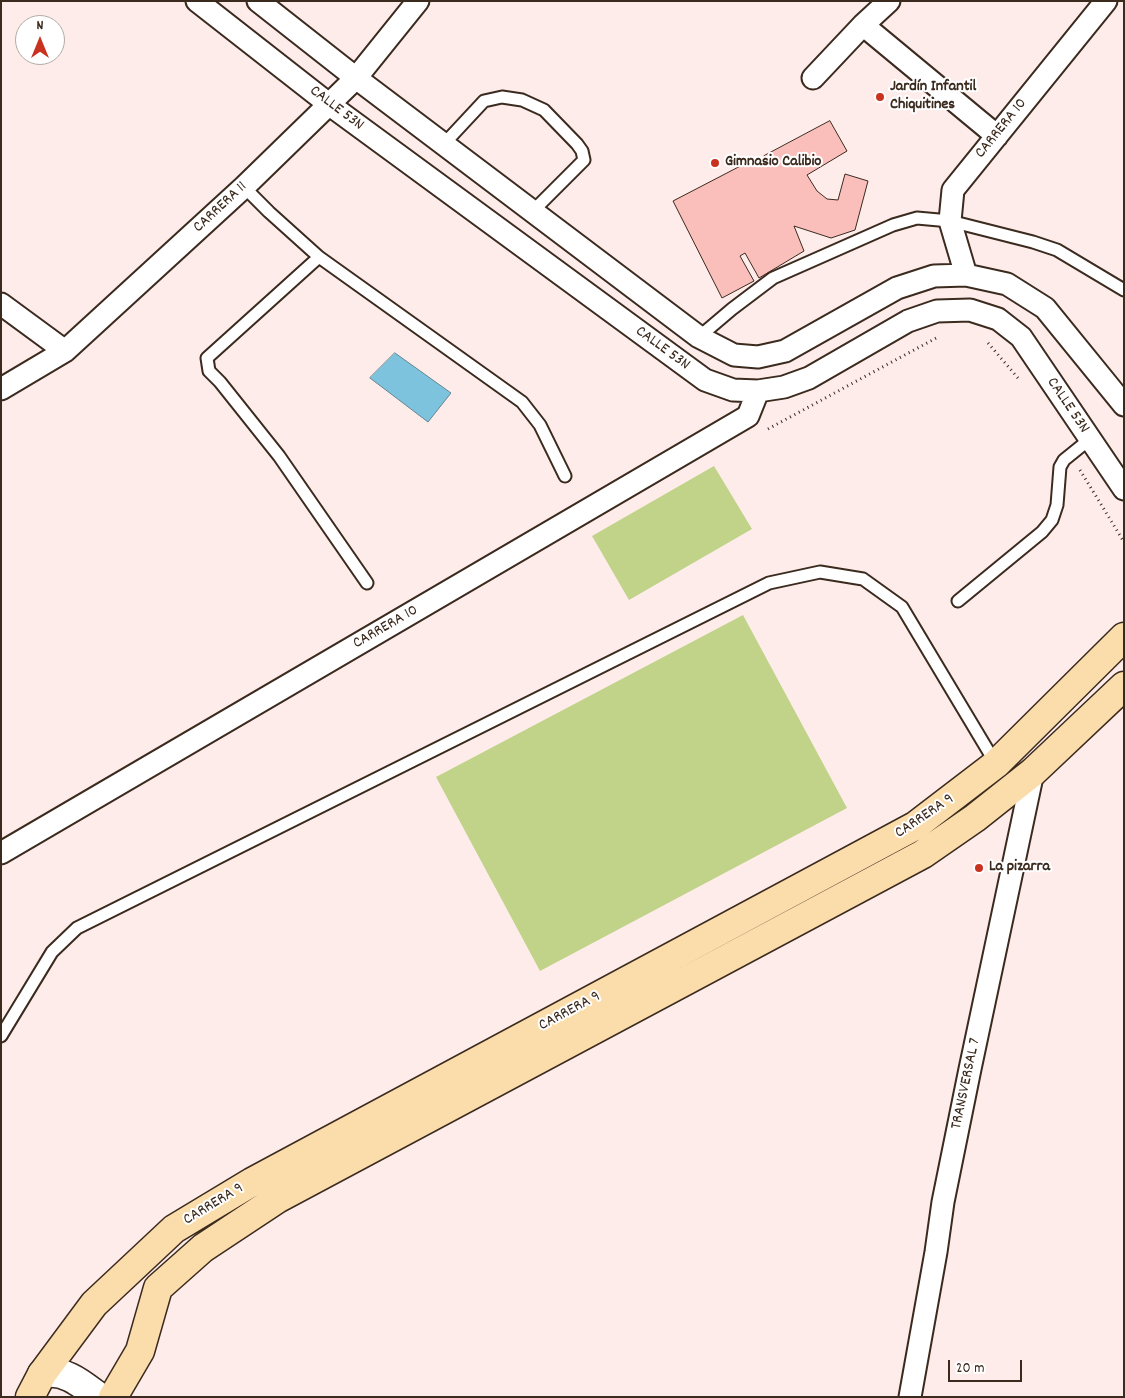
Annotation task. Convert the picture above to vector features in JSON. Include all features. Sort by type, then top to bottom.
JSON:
[{"type":"main road","name":"CARRERA 9","points":[[36,1385],[94,1304],[174,1229],[252,1182],[915,826],[996,764],[1124,637]]},
{"type":"main road","name":"CARRERA 9","points":[[113,1397],[140,1350],[158,1288],[203,1248],[277,1199],[923,854],[975,818],[1033,772],[1124,686]]},
{"type":"main road","points":[[36,1385],[49,1372],[68,1376],[100,1397]]},
{"type":"street","name":"CALLE 53N","points":[[197,1],[330,105],[705,380],[733,390],[758,392],[784,387],[809,378],[908,321],[936,311],[970,310],[998,319],[1021,337],[1124,489]]},
{"type":"street","name":"CALLE 53N","points":[[258,1],[443,145],[699,337],[734,354],[758,357],[785,351],[897,288],[934,276],[966,275],[1007,284],[1046,308],[1124,405]]},
{"type":"street","name":"CARRERA 11","points":[[1,389],[65,351],[244,187],[356,78],[418,1]]},
{"type":"street","points":[[813,78],[863,25],[889,1]]},
{"type":"street","name":"CARRERA 10","points":[[966,275],[950,221],[953,190],[1106,1]]},
{"type":"street","points":[[863,25],[997,136]]},
{"type":"street","points":[[1,304],[65,351]]},
{"type":"street","name":"CARRERA 10","points":[[1,853],[748,416],[758,392]]},
{"type":"street","name":"TRANSVERSAL 7","points":[[910,1397],[954,1145],[1033,772]]},
{"type":"lane","points":[[443,145],[484,101],[502,97],[522,100],[544,110],[582,150],[584,160],[532,212]]},
{"type":"lane","points":[[244,187],[319,257],[522,402],[540,425],[565,476]]},
{"type":"lane","points":[[699,337],[773,278],[893,225],[917,218],[950,221],[1058,250],[1124,290]]},
{"type":"lane","points":[[319,257],[207,358],[209,370],[279,456],[367,583]]},
{"type":"lane","points":[[958,601],[1042,532],[1052,520],[1057,505],[1060,466],[1071,454],[1090,439]]},
{"type":"lane","points":[[1,1036],[52,952],[77,928],[768,583],[820,572],[864,579],[902,607],[996,764]]},
{"type":"path","points":[[767,430],[944,334]]},
{"type":"path","points":[[986,340],[1021,381]]},
{"type":"path","points":[[1071,454],[1124,542]]},
{"type":"green space","points":[[714,466],[752,529],[629,600],[592,536]]},
{"type":"green space","points":[[743,615],[847,808],[540,971],[436,777]]},
{"type":"water","points":[[395,353],[451,393],[428,422],[370,378]]},
{"type":"building","points":[[830,121],[847,151],[807,175],[817,191],[827,199],[838,200],[845,174],[868,181],[855,230],[831,238],[794,226],[804,251],[759,278],[745,253],[740,256],[754,281],[722,298],[673,201],[750,161],[762,165],[764,156]]},
{"type":"place","name":"Jardín Infantil Chiquitines","points":[[880,97]]},
{"type":"place","name":"Gimnasio Calibio","points":[[715,163]]},
{"type":"place","name":"La pizarra","points":[[979,868]]}]
